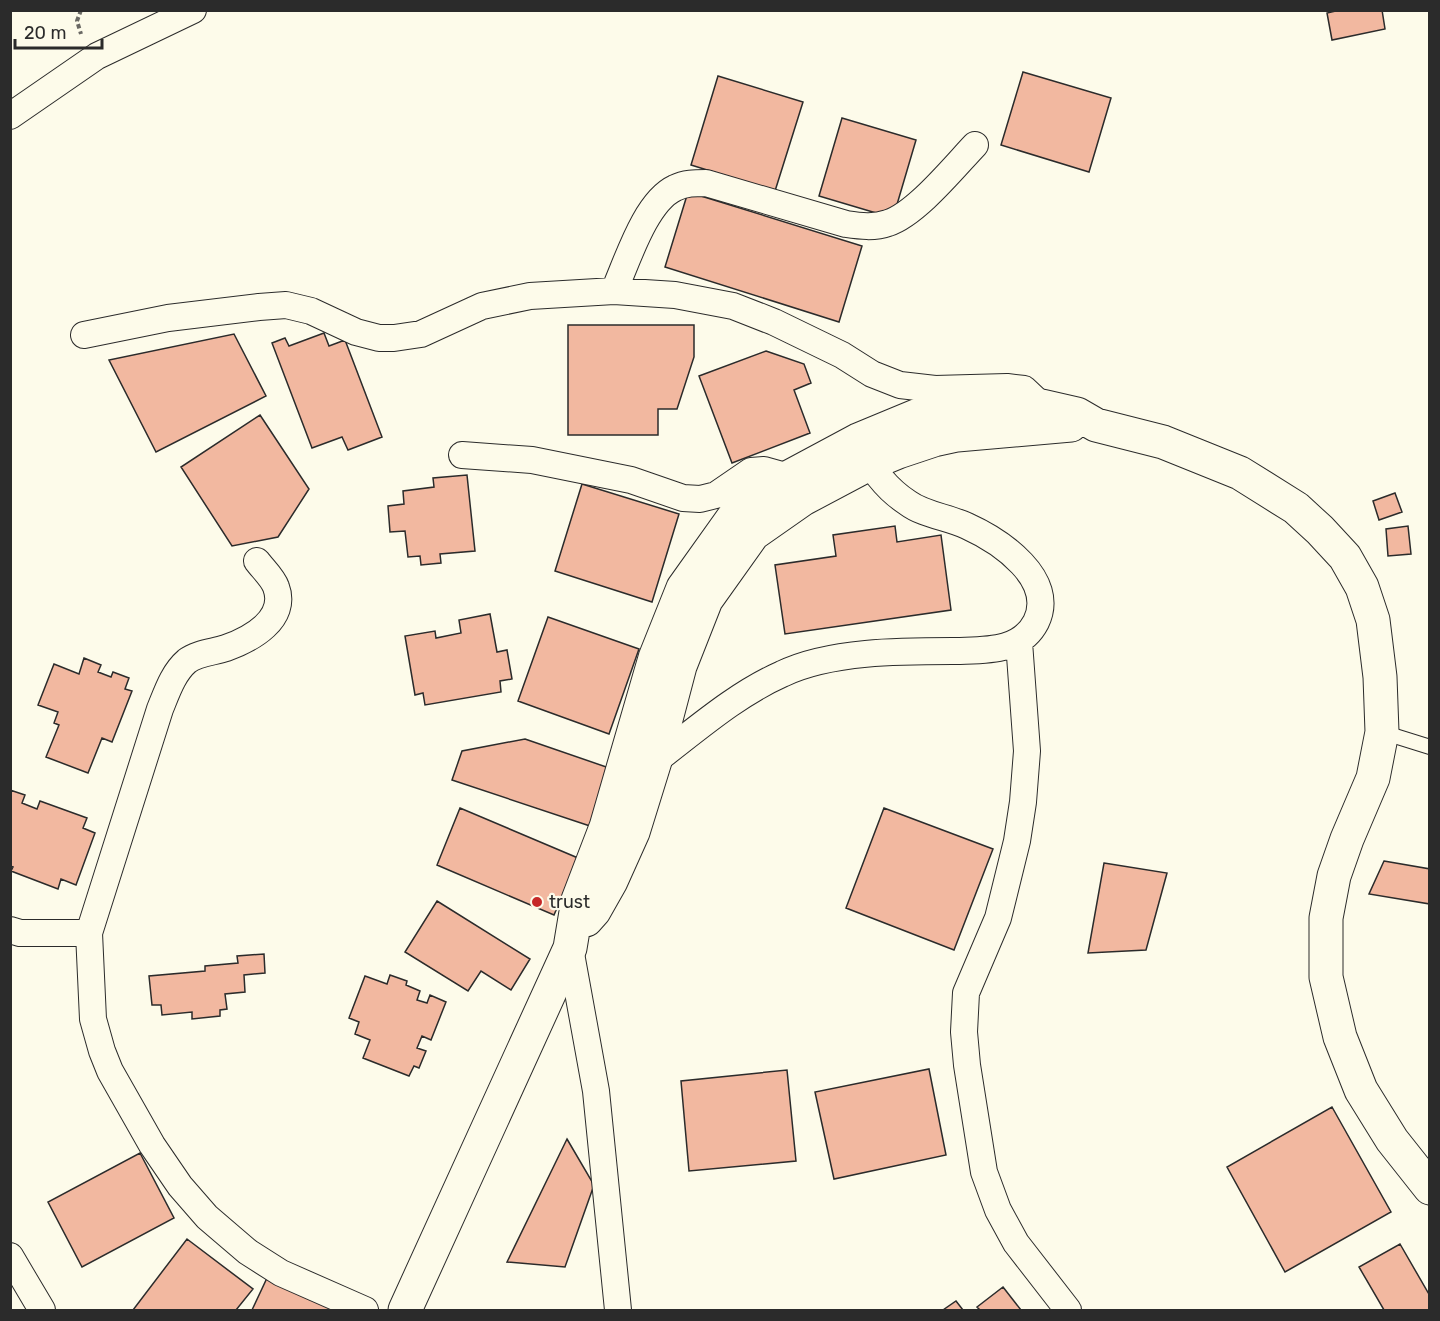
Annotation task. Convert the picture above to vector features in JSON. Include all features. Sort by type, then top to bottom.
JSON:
[{"type":"street","points":[[10,116],[97,56],[193,10]]},
{"type":"street","points":[[614,291],[644,222],[660,199],[673,189],[689,183],[706,183],[846,224],[869,227],[889,223],[907,214],[975,145]]},
{"type":"street","points":[[84,335],[168,318],[286,305],[311,311],[356,332],[380,338],[394,338],[421,334],[482,306],[530,296],[614,291],[675,295],[733,306],[812,339],[872,374],[900,385],[935,389],[1006,387],[1024,389],[1042,406]]},
{"type":"street","points":[[405,1311],[572,941],[594,911],[611,881],[633,832],[655,761],[680,666],[706,600],[753,534],[803,499],[907,419],[951,406],[1042,406],[1077,414],[1096,425]]},
{"type":"street","points":[[618,1311],[596,1091],[572,941],[578,900],[606,827],[655,658],[683,588],[735,515],[789,477],[864,452],[957,435],[1063,425],[1096,425],[1163,442],[1240,473],[1296,508],[1345,556],[1362,587],[1373,620],[1380,677],[1382,732],[1373,778],[1334,876],[1326,918],[1326,977],[1340,1037],[1361,1090],[1392,1140],[1430,1188]]},
{"type":"street","points":[[655,761],[754,688],[784,672],[824,660],[912,651],[985,650],[1008,646],[1019,642],[1035,623],[1041,608],[1041,600],[1037,588],[1023,565],[993,540],[966,525],[910,505],[887,485],[864,452]]},
{"type":"street","points":[[462,455],[532,460],[631,480],[683,498],[700,499],[716,495],[751,471],[764,470],[789,477]]},
{"type":"street","points":[[257,561],[276,587],[278,600],[275,613],[266,626],[247,639],[190,659],[172,681],[160,709],[89,933],[93,1020],[110,1071],[128,1104],[180,1186],[207,1217],[248,1252],[281,1273],[364,1311]]},
{"type":"street","points":[[1019,642],[1027,751],[1023,802],[1017,841],[998,918],[966,993],[964,1032],[984,1172],[998,1210],[1016,1243],[1068,1311]]},
{"type":"street","points":[[10,930],[21,933],[89,933]]},
{"type":"street","points":[[10,1256],[42,1311]]},
{"type":"lane","points":[[1382,732],[1430,747]]},
{"type":"building","points":[[1340,10],[1382,10],[1385,29],[1332,40],[1327,13]]},
{"type":"building","points":[[1023,72],[1111,98],[1089,172],[1001,145]]},
{"type":"building","points":[[718,76],[803,102],[775,191],[691,165]]},
{"type":"building","points":[[842,118],[916,140],[893,218],[819,196]]},
{"type":"building","points":[[688,192],[862,246],[839,322],[665,267]]},
{"type":"building","points":[[568,325],[694,325],[694,357],[677,409],[658,409],[658,435],[568,435]]},
{"type":"building","points":[[324,333],[329,346],[345,340],[382,437],[348,450],[342,437],[312,448],[272,343],[285,338],[289,346]]},
{"type":"building","points":[[234,334],[266,396],[156,452],[109,360]]},
{"type":"building","points":[[766,351],[804,364],[811,383],[794,390],[810,433],[732,463],[699,376]]},
{"type":"building","points":[[260,415],[309,489],[278,537],[232,546],[181,467]]},
{"type":"building","points":[[467,475],[475,551],[440,554],[441,563],[421,565],[420,556],[408,557],[405,531],[390,532],[388,506],[404,504],[403,491],[434,487],[433,478]]},
{"type":"building","points":[[582,484],[679,514],[652,602],[555,571]]},
{"type":"building","points":[[1395,493],[1402,512],[1379,520],[1373,501]]},
{"type":"building","points":[[895,526],[897,542],[941,535],[951,610],[785,634],[775,565],[836,556],[833,535]]},
{"type":"building","points":[[1408,526],[1411,554],[1388,556],[1386,529]]},
{"type":"building","points":[[490,614],[497,652],[507,650],[512,679],[500,681],[501,692],[425,705],[423,693],[415,695],[405,636],[435,631],[436,638],[461,633],[459,620]]},
{"type":"building","points":[[548,617],[639,649],[609,734],[518,701]]},
{"type":"building","points":[[84,658],[101,665],[98,672],[111,677],[113,672],[129,678],[125,689],[132,691],[112,742],[102,738],[88,773],[46,757],[59,725],[54,723],[58,712],[38,705],[54,664],[79,674]]},
{"type":"building","points":[[525,739],[615,770],[596,828],[452,780],[462,751]]},
{"type":"building","points":[[10,790],[25,795],[22,803],[37,809],[40,801],[87,818],[83,828],[95,833],[76,885],[61,879],[58,889],[11,871],[13,867],[10,866]]},
{"type":"building","points":[[460,808],[578,858],[554,915],[437,865]]},
{"type":"building","points":[[884,808],[993,849],[954,950],[846,908]]},
{"type":"building","points":[[1384,861],[1430,869],[1430,904],[1369,894]]},
{"type":"building","points":[[1104,863],[1167,873],[1146,950],[1088,953]]},
{"type":"building","points":[[437,901],[530,959],[511,990],[481,971],[468,991],[405,952]]},
{"type":"building","points":[[264,954],[265,973],[244,975],[245,992],[225,994],[227,1009],[220,1010],[220,1016],[192,1019],[192,1012],[162,1015],[161,1005],[152,1005],[149,976],[205,971],[205,966],[238,963],[237,956]]},
{"type":"building","points":[[390,975],[407,981],[406,985],[420,991],[417,1000],[427,1003],[430,995],[446,1002],[431,1040],[422,1036],[417,1048],[426,1051],[419,1068],[414,1066],[409,1076],[363,1058],[370,1040],[355,1034],[359,1022],[349,1018],[365,976],[387,984]]},
{"type":"building","points":[[929,1069],[946,1155],[834,1179],[815,1092]]},
{"type":"building","points":[[787,1070],[796,1161],[689,1171],[681,1081]]},
{"type":"building","points":[[1332,1107],[1391,1212],[1285,1272],[1227,1167]]},
{"type":"building","points":[[567,1139],[594,1185],[565,1267],[507,1262]]},
{"type":"building","points":[[140,1153],[174,1218],[82,1267],[48,1202]]},
{"type":"building","points":[[187,1239],[253,1289],[236,1310],[133,1310]]},
{"type":"building","points":[[1400,1244],[1430,1296],[1430,1310],[1384,1310],[1359,1267]]},
{"type":"building","points":[[267,1278],[337,1310],[252,1310]]},
{"type":"building","points":[[1003,1287],[1021,1310],[980,1310],[977,1307]]},
{"type":"building","points":[[956,1301],[963,1310],[943,1310]]},
{"type":"place","name":"trust","points":[[537,902]]}]
